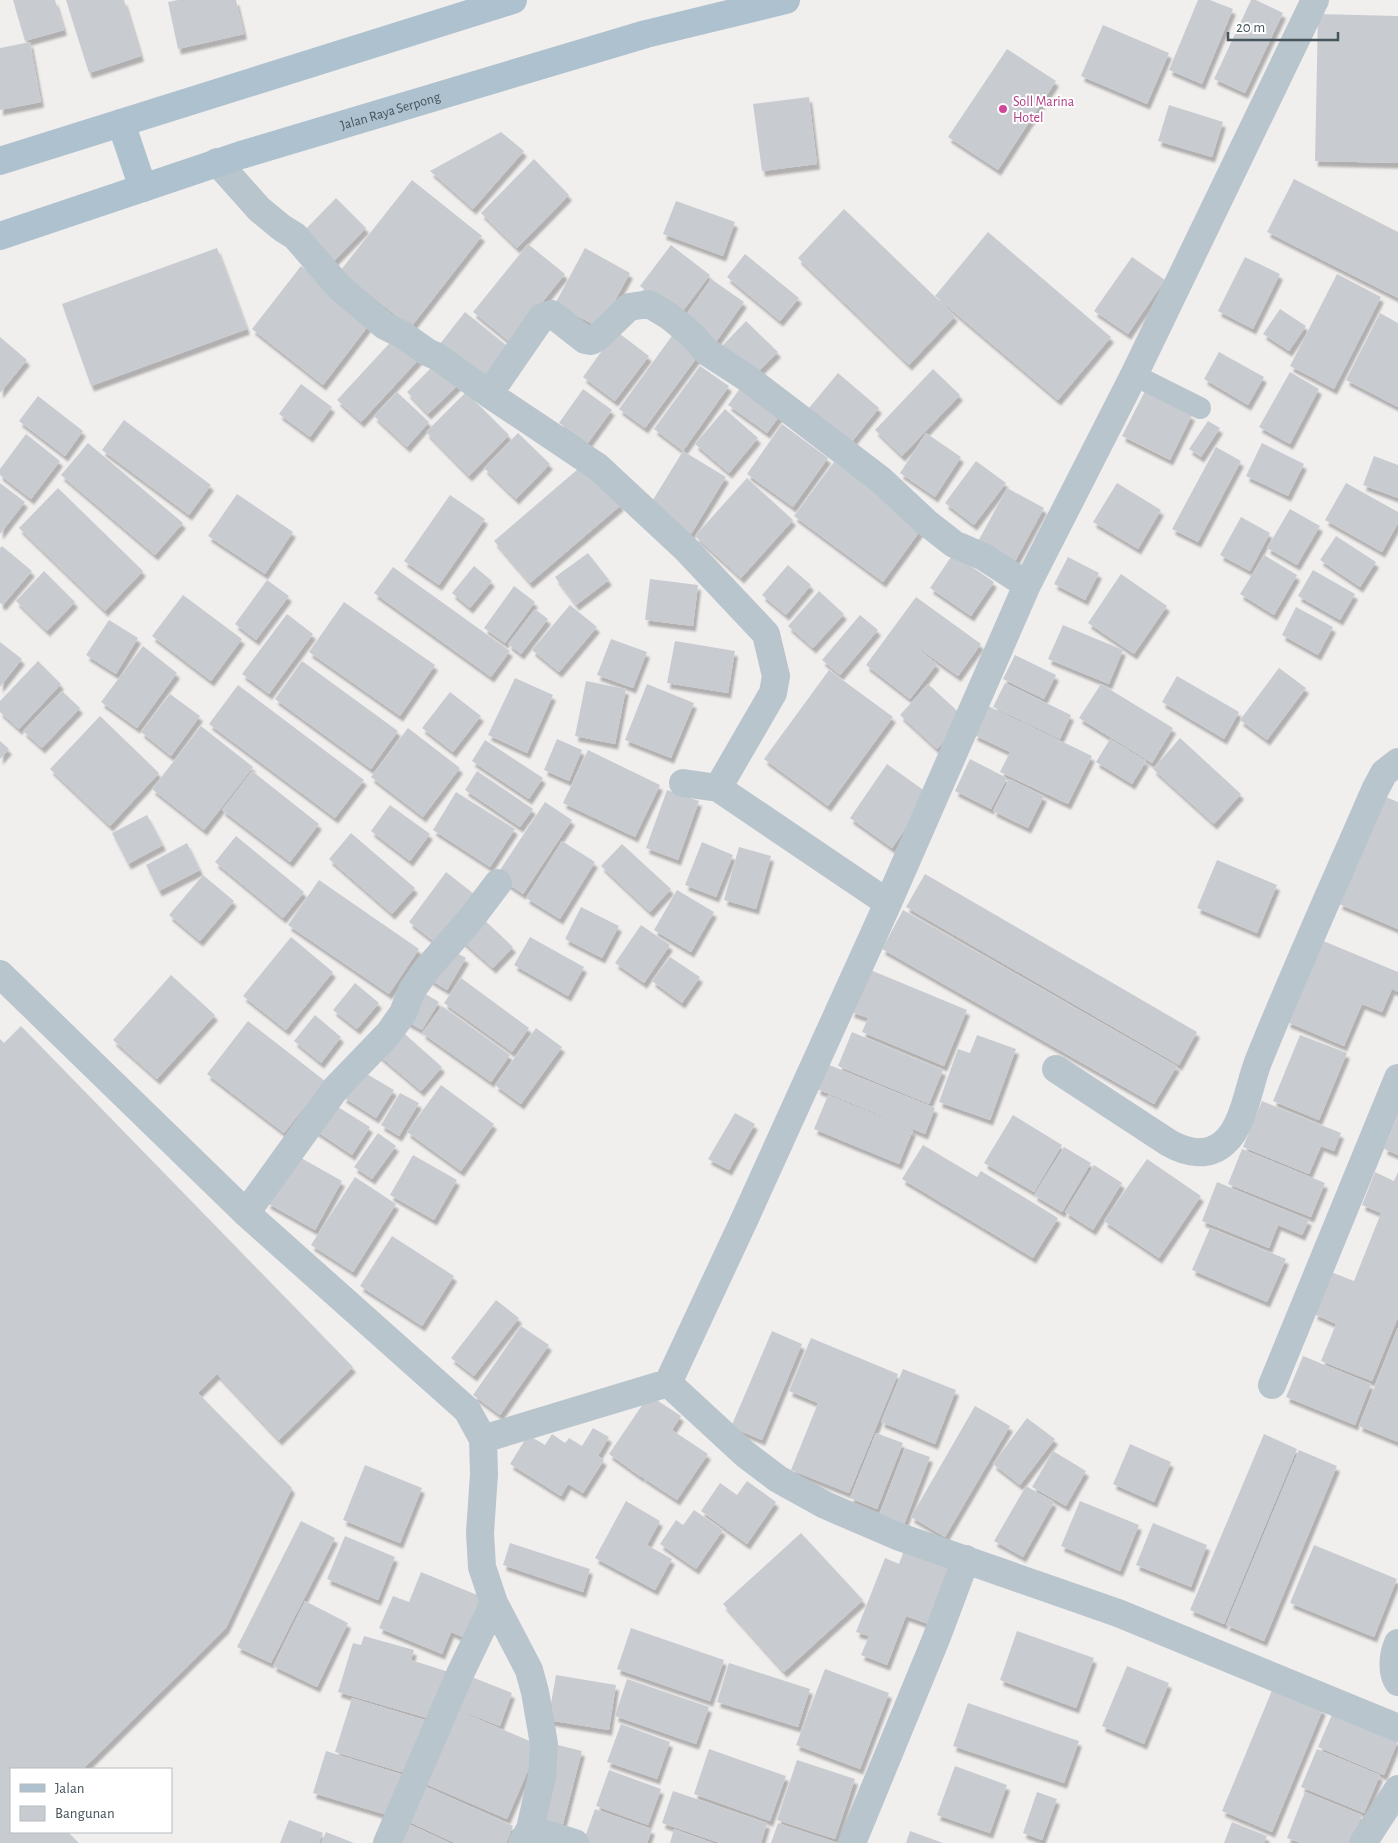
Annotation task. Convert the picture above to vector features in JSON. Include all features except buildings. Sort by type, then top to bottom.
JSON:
[{"type":"main road","points":[[0,161],[513,0]]},
{"type":"main road","name":"Jalan Raya Serpong","points":[[0,236],[217,162],[646,34],[786,0]]},
{"type":"main road","points":[[121,123],[143,188]]},
{"type":"street","points":[[483,1439],[668,1383],[888,903],[1027,585],[1134,375],[1315,0]]},
{"type":"street","points":[[217,162],[259,210],[295,236],[339,287],[385,326],[438,357],[488,394],[598,467],[686,548],[766,634],[776,676],[773,693],[718,788]]},
{"type":"street","points":[[488,394],[542,316],[552,314],[585,340],[591,341],[597,338],[629,307],[650,304],[669,316],[691,334],[707,352],[747,378],[881,480],[927,523],[954,544],[984,557],[1027,585]]},
{"type":"street","points":[[1056,1068],[1184,1151],[1203,1152],[1226,1142],[1240,1121],[1257,1064],[1375,790],[1384,773],[1398,762]]},
{"type":"street","points":[[683,783],[718,788],[888,903]]},
{"type":"street","points":[[246,1213],[336,1088],[389,1033],[403,1013],[412,990],[427,969],[470,920],[498,883]]},
{"type":"street","points":[[0,974],[246,1213],[468,1410],[483,1439],[484,1474],[480,1533],[482,1567],[494,1603],[529,1670],[536,1692],[544,1744],[542,1776],[526,1836],[575,1843]]},
{"type":"street","points":[[1272,1385],[1398,1078]]},
{"type":"street","points":[[668,1383],[745,1454],[778,1479],[825,1505],[897,1536],[1118,1613],[1398,1728]]},
{"type":"street","points":[[852,1843],[936,1640],[966,1559]]},
{"type":"street","points":[[387,1843],[460,1674],[494,1603]]},
{"type":"street","points":[[1398,1643],[1394,1652],[1394,1675],[1398,1682]]},
{"type":"street","points":[[1363,1843],[1398,1789]]},
{"type":"lane","points":[[1134,375],[1200,408]]},
{"type":"place","name":"Soll Marina Hotel","points":[[1003,109]]}]
